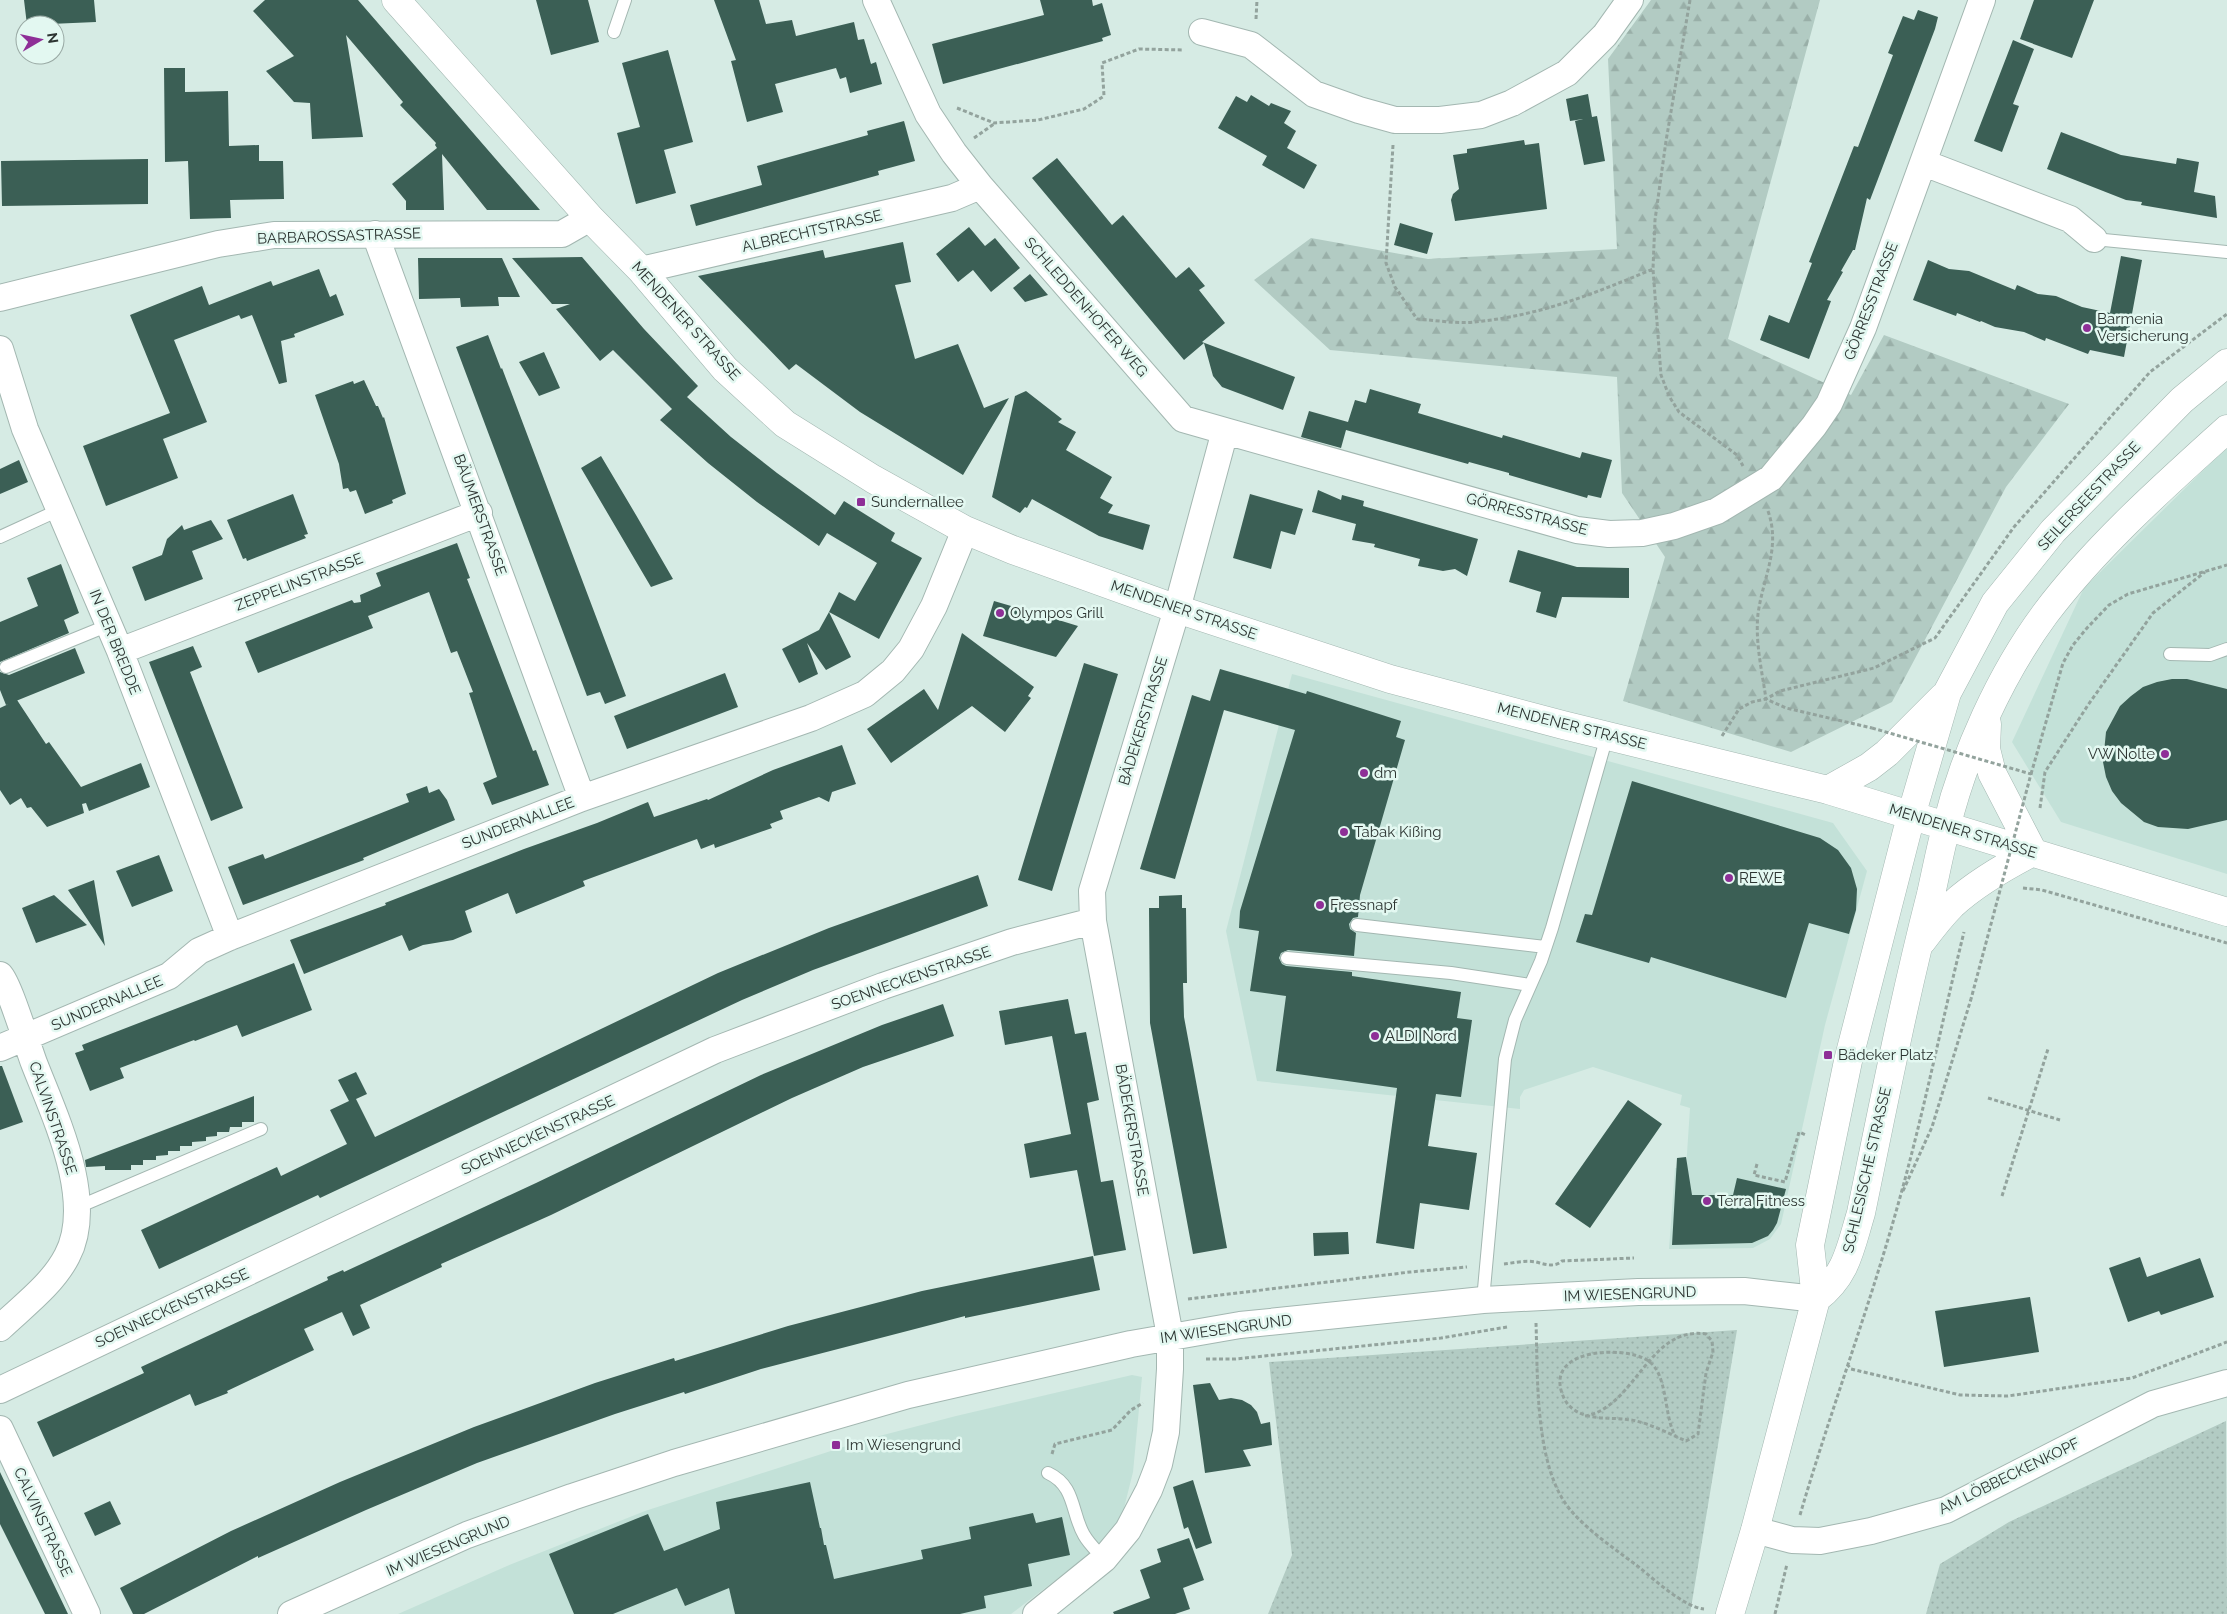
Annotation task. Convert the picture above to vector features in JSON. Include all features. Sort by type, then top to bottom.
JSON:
[{"type":"main road","name":"MENDENER STRASSE","points":[[396,0],[590,218],[641,270],[725,369],[784,424],[873,479],[965,530],[1013,550],[1176,609],[1390,679],[1607,736],[1828,790],[2227,912]]},
{"type":"main road","name":"SEILERSEESTRASSE","points":[[1911,816],[1947,692],[1995,603],[2053,531],[2182,400],[2227,363]]},
{"type":"main road","points":[[1946,827],[1962,773],[1987,715],[2008,673],[2045,614],[2103,546],[2227,429]]},
{"type":"main road","points":[[1828,790],[1869,768],[1887,754],[1947,692]]},
{"type":"main road","points":[[1917,946],[1951,906],[1975,886],[1998,870],[2033,852],[1992,773],[1986,749],[1987,715]]},
{"type":"main road","points":[[1730,1613],[1755,1530],[1816,1299],[1810,1245],[1848,1061],[1911,816]]},
{"type":"main road","name":"SCHLESISCHE STRASSE","points":[[1816,1299],[1829,1289],[1839,1276],[1861,1213],[1917,946],[1946,827]]},
{"type":"street","name":"SCHLEDDENHOFER WEG","points":[[876,0],[928,114],[980,186],[1183,419],[1225,431]]},
{"type":"street","points":[[1202,32],[1251,45],[1314,94],[1395,120],[1440,120],[1481,115],[1512,104],[1567,73],[1606,35],[1630,0]]},
{"type":"street","name":"GÖRRESSTRASSE","points":[[1225,431],[1577,530],[1609,534],[1642,533],[1674,526],[1718,511],[1771,478],[1829,404],[1862,328],[1924,163],[1982,0]]},
{"type":"street","points":[[1924,163],[2070,219],[2094,239]]},
{"type":"street","name":"ALBRECHTSTRASSE","points":[[641,270],[952,198],[980,186]]},
{"type":"street","name":"BARBAROSSASTRASSE","points":[[0,298],[218,244],[274,235],[562,234],[590,218]]},
{"type":"street","name":"BÄUMERSTRASSE","points":[[375,234],[479,513],[582,798]]},
{"type":"street","name":"IN DER BREDDE","points":[[0,349],[25,429],[120,651],[230,936]]},
{"type":"street","points":[[1176,609],[1225,431]]},
{"type":"street","name":"ZEPPELINSTRASSE","points":[[120,651],[479,513]]},
{"type":"street","name":"SUNDERNALLEE","points":[[0,1048],[169,976],[199,951],[230,936],[582,798],[811,718],[865,694],[893,671],[911,649],[934,606],[965,530]]},
{"type":"street","name":"BÄDEKERSTRASSE","points":[[1036,1614],[1104,1559],[1128,1530],[1149,1490],[1159,1464],[1166,1432],[1170,1336],[1093,920],[1092,891],[1176,609]]},
{"type":"street","name":"SOENNECKENSTRASSE","points":[[0,1390],[715,1050],[883,986],[1012,942],[1093,920]]},
{"type":"street","name":"CALVINSTRASSE","points":[[0,975],[62,1134],[77,1191],[78,1208],[78,1217],[68,1255],[50,1281],[0,1328]]},
{"type":"street","name":"IM WIESENGRUND","points":[[291,1614],[467,1535],[674,1463],[908,1395],[1170,1336],[1240,1325],[1483,1300],[1638,1292],[1744,1291],[1816,1299]]},
{"type":"street","name":"AM LÖBBECKENKOPF","points":[[1755,1530],[1792,1540],[1820,1541],[1863,1532],[1946,1510],[2153,1404],[2227,1383]]},
{"type":"street","name":"CALVINSTRASSE","points":[[0,1429],[87,1614]]},
{"type":"lane","points":[[614,32],[625,0]]},
{"type":"lane","points":[[2094,239],[2227,252]]},
{"type":"lane","points":[[0,537],[59,510]]},
{"type":"lane","points":[[6,667],[109,625]]},
{"type":"lane","points":[[2170,654],[2210,655],[2227,649]]},
{"type":"lane","points":[[1483,1300],[1505,1059],[1515,1020],[1545,947],[1607,736]]},
{"type":"lane","points":[[1357,925],[1545,947]]},
{"type":"lane","points":[[1287,958],[1451,973],[1530,985]]},
{"type":"lane","points":[[78,1208],[261,1129]]},
{"type":"lane","points":[[1048,1473],[1063,1485],[1071,1497],[1083,1533],[1104,1559]]},
{"type":"path","points":[[1690,0],[1664,151],[1655,220],[1652,269],[1661,375],[1669,396],[1679,412],[1737,455],[1769,513],[1774,541],[1758,614],[1757,642],[1766,699]]},
{"type":"path","points":[[928,114],[953,107],[994,124],[1038,120],[1084,109],[1104,96],[1102,63],[1139,49],[1204,50],[1202,32]]},
{"type":"path","points":[[1395,120],[1386,263],[1395,287],[1416,319],[1472,322],[1532,312],[1586,297],[1652,269]]},
{"type":"path","points":[[1715,761],[1723,733],[1739,709],[1752,702],[1766,699],[1780,691],[1874,668],[1934,638],[2014,527],[2150,372],[2227,314]]},
{"type":"path","points":[[1900,1198],[1932,1127],[1970,999],[2063,663],[2073,645],[2109,605],[2128,594],[2227,565]]},
{"type":"path","points":[[2033,852],[2045,772],[2088,705],[2153,613],[2205,572]]},
{"type":"path","points":[[1766,699],[1786,708],[1872,728],[2031,774]]},
{"type":"path","points":[[2017,888],[2042,890],[2227,943]]},
{"type":"path","points":[[1991,902],[2005,894]]},
{"type":"path","points":[[1775,1614],[1792,1540],[1847,1364],[1875,1285],[1900,1198],[1964,931],[1968,925]]},
{"type":"path","points":[[2002,1196],[2048,1049]]},
{"type":"path","points":[[1988,1098],[2060,1120]]},
{"type":"path","points":[[1757,1164],[1754,1175],[1785,1182],[1799,1132],[1806,1135]]},
{"type":"path","points":[[1515,1263],[1537,1262],[1542,1265],[1559,1264],[1562,1261],[1634,1258]]},
{"type":"path","points":[[1183,1298],[1189,1300],[1410,1272],[1466,1267]]},
{"type":"path","points":[[1526,1324],[1536,1322],[1539,1400],[1544,1448],[1554,1485],[1572,1513],[1659,1583],[1689,1604],[1697,1608],[1730,1613]]},
{"type":"path","points":[[1170,1369],[1184,1368],[1196,1360],[1236,1359],[1441,1338],[1516,1326]]},
{"type":"path","points":[[1585,1416],[1596,1414],[1608,1407],[1649,1360],[1664,1347],[1687,1334],[1696,1332],[1706,1334],[1712,1341],[1713,1352],[1706,1373],[1698,1434],[1686,1441],[1635,1421],[1585,1416],[1573,1410],[1566,1402],[1560,1388],[1562,1374],[1568,1364],[1586,1356],[1615,1351],[1649,1360],[1659,1375],[1665,1394],[1667,1416],[1671,1430],[1676,1437]]},
{"type":"path","points":[[1847,1364],[1851,1369],[1960,1394],[2008,1396],[2132,1378],[2227,1342]]},
{"type":"path","points":[[1048,1473],[1055,1444],[1112,1430],[1138,1405]]},
{"type":"shaded area","points":[[2227,447],[2227,874],[2061,822],[2012,742],[2084,588]]},
{"type":"shaded area","points":[[1292,674],[1833,823],[1867,871],[1825,1025],[1781,1224],[1770,1239],[1753,1248],[1669,1249],[1675,1168],[1686,1169],[1690,1108],[1680,1105],[1682,1095],[1593,1067],[1524,1090],[1520,1097],[1520,1109],[1257,1081],[1226,931]]},
{"type":"shaded area","points":[[1132,1375],[1142,1377],[1133,1472],[1122,1516],[1100,1546],[1011,1614],[398,1614],[507,1566],[645,1511],[868,1439],[956,1416]]},
{"type":"green space","points":[[1651,0],[1820,0],[1728,339],[1851,395],[1884,335],[2069,404],[2006,487],[1892,702],[1791,752],[1623,701],[1665,557],[1622,493],[1617,377],[1330,350],[1254,280],[1311,238],[1428,259],[1617,249],[1608,59]]},
{"type":"green space","points":[[1737,1330],[1690,1614],[1268,1614],[1292,1555],[1269,1362]]},
{"type":"green space","points":[[2226,1421],[2227,1614],[1926,1614],[1940,1564],[2009,1522]]},
{"type":"building","points":[[24,0],[94,0],[96,22],[65,23],[65,15],[26,15]]},
{"type":"building","points":[[265,0],[358,0],[540,210],[487,210],[442,154],[444,210],[406,210],[406,201],[392,184],[437,148],[436,143],[400,105],[403,102],[346,35],[363,137],[312,139],[310,103],[294,102],[266,71],[294,56],[253,11]]},
{"type":"building","points":[[536,0],[588,0],[599,42],[551,55]]},
{"type":"building","points":[[714,0],[759,0],[766,24],[792,20],[796,36],[854,22],[858,40],[864,39],[871,64],[876,62],[882,84],[850,93],[846,77],[840,79],[836,68],[775,84],[783,112],[747,122],[731,61],[736,60]]},
{"type":"building","points":[[1040,0],[1092,0],[1093,6],[1102,3],[1111,35],[1102,38],[1103,41],[943,84],[932,44],[1044,15]]},
{"type":"building","points":[[2034,0],[2094,0],[2072,58],[2020,39]]},
{"type":"building","points":[[1918,10],[1938,17],[1935,29],[1870,200],[1867,198],[1855,250],[1853,250],[1841,271],[1843,272],[1827,300],[1831,301],[1809,359],[1760,340],[1769,315],[1789,323],[1812,263],[1809,262],[1854,146],[1858,147],[1893,55],[1888,53],[1903,16],[1914,20]]},
{"type":"building","points":[[2013,40],[2034,49],[2013,104],[2019,106],[2002,152],[1974,141]]},
{"type":"building","points":[[668,50],[693,142],[664,150],[676,193],[636,204],[617,133],[640,127],[622,63]]},
{"type":"building","points":[[164,68],[185,68],[185,92],[228,91],[229,146],[259,145],[259,161],[283,161],[284,199],[230,200],[231,218],[190,219],[188,161],[165,162]]},
{"type":"building","points":[[1588,94],[1592,117],[1597,116],[1605,161],[1584,165],[1575,121],[1583,119],[1570,121],[1566,99]]},
{"type":"building","points":[[1251,95],[1269,106],[1271,103],[1291,111],[1284,123],[1296,131],[1287,148],[1317,165],[1304,189],[1262,165],[1267,156],[1218,128],[1236,96],[1247,102]]},
{"type":"building","points":[[904,121],[915,161],[878,171],[879,175],[696,226],[690,205],[762,185],[757,166],[868,135],[867,131]]},
{"type":"building","points":[[2061,132],[2121,155],[2176,164],[2177,158],[2199,162],[2194,192],[2215,196],[2217,218],[2141,205],[2142,202],[2126,200],[2047,169]]},
{"type":"building","points":[[1524,140],[1525,145],[1539,143],[1547,209],[1455,221],[1451,200],[1453,194],[1459,189],[1453,155],[1467,153],[1467,149]]},
{"type":"building","points":[[1057,158],[1112,225],[1123,215],[1176,278],[1189,267],[1205,286],[1199,290],[1225,323],[1202,342],[1295,377],[1283,410],[1222,387],[1213,376],[1204,343],[1184,360],[1032,178]]},
{"type":"building","points":[[148,159],[148,204],[2,206],[1,161]]},
{"type":"building","points":[[1400,223],[1433,233],[1427,254],[1394,245]]},
{"type":"building","points":[[969,227],[985,246],[995,238],[1020,268],[991,292],[973,270],[958,282],[936,254]]},
{"type":"building","points":[[903,242],[911,282],[895,285],[915,359],[958,344],[984,408],[1009,398],[963,475],[860,412],[796,364],[789,370],[698,276],[823,250],[825,258]]},
{"type":"building","points":[[2121,256],[2142,260],[2124,357],[2090,350],[2088,354],[2046,338],[2045,341],[2024,332],[1995,327],[1957,313],[1956,316],[1913,300],[1928,260],[1949,269],[1969,271],[2015,290],[2017,285],[2038,294],[2056,296],[2082,307],[2110,313]]},
{"type":"building","points":[[582,257],[644,329],[698,386],[687,397],[731,437],[835,515],[844,501],[895,533],[891,541],[922,558],[879,639],[829,612],[839,592],[855,601],[877,563],[827,533],[819,546],[757,502],[708,463],[660,420],[672,409],[613,350],[600,361],[556,309],[570,304],[552,304],[512,258]]},
{"type":"building","points":[[418,258],[502,258],[520,297],[498,297],[499,306],[461,307],[460,298],[419,299]]},
{"type":"building","points":[[319,269],[330,297],[336,294],[344,315],[294,334],[295,337],[281,341],[287,382],[279,384],[252,315],[241,319],[239,315],[174,340],[207,422],[163,439],[178,478],[106,506],[83,446],[170,413],[130,315],[202,286],[209,305],[271,281],[273,286]]},
{"type":"building","points":[[1030,274],[1048,295],[1025,302],[1013,288]]},
{"type":"building","points":[[488,335],[626,696],[605,704],[600,692],[587,696],[456,347]]},
{"type":"building","points":[[544,352],[560,388],[539,396],[519,362]]},
{"type":"building","points":[[364,380],[376,406],[378,406],[384,417],[406,494],[392,500],[393,503],[365,514],[356,490],[350,492],[348,488],[343,489],[339,464],[315,395],[353,381],[354,384]]},
{"type":"building","points":[[1370,389],[1421,404],[1418,413],[1502,438],[1503,435],[1580,458],[1582,452],[1612,460],[1601,498],[1588,495],[1587,498],[1509,475],[1509,473],[1469,462],[1468,464],[1346,430],[1341,448],[1301,437],[1309,411],[1348,422],[1355,400],[1366,403]]},
{"type":"building","points":[[1026,391],[1062,419],[1058,422],[1076,432],[1066,450],[1112,477],[1100,498],[1113,505],[1108,513],[1150,525],[1143,550],[1099,536],[1032,499],[1027,508],[1025,507],[1020,513],[992,497],[1015,396]]},
{"type":"building","points":[[601,456],[673,579],[651,587],[581,468]]},
{"type":"building","points":[[19,460],[28,482],[0,494],[0,469]]},
{"type":"building","points":[[1318,490],[1341,500],[1342,495],[1364,501],[1363,506],[1478,539],[1467,576],[1455,569],[1443,571],[1418,566],[1420,559],[1374,547],[1375,544],[1352,540],[1356,524],[1312,512]]},
{"type":"building","points":[[293,494],[308,534],[304,535],[306,538],[247,561],[246,558],[243,559],[227,520]]},
{"type":"building","points":[[1250,494],[1303,509],[1295,535],[1281,531],[1271,569],[1233,558]]},
{"type":"building","points":[[211,520],[223,539],[192,551],[203,579],[145,601],[132,567],[162,555],[167,539],[182,525],[184,530]]},
{"type":"building","points":[[457,543],[470,578],[467,579],[533,751],[536,750],[549,785],[492,805],[483,783],[497,777],[469,693],[473,692],[457,651],[451,653],[429,592],[368,616],[373,628],[258,673],[245,642],[352,600],[354,603],[361,602],[360,595],[381,586],[376,573]]},
{"type":"building","points":[[1518,550],[1577,567],[1629,568],[1629,598],[1562,597],[1556,618],[1536,612],[1541,592],[1509,582]]},
{"type":"building","points":[[61,564],[79,613],[64,620],[69,633],[0,662],[0,622],[38,606],[27,578]]},
{"type":"building","points":[[994,601],[1078,626],[1056,657],[983,636]]},
{"type":"building","points":[[829,612],[851,657],[826,670],[807,643],[818,674],[799,683],[782,649],[819,630]]},
{"type":"building","points":[[962,633],[1034,687],[1028,696],[1031,698],[1005,732],[972,706],[891,763],[867,729],[924,689],[938,710]]},
{"type":"building","points":[[193,646],[202,667],[190,672],[243,808],[211,821],[149,662]]},
{"type":"building","points":[[75,648],[85,673],[6,705],[0,690],[0,672],[9,675]]},
{"type":"building","points":[[1084,663],[1118,674],[1052,891],[1018,880]]},
{"type":"building","points":[[1220,669],[1306,694],[1307,691],[1401,721],[1396,737],[1405,740],[1360,895],[1358,917],[1353,918],[1349,924],[1350,929],[1356,933],[1354,956],[1288,950],[1281,953],[1279,958],[1282,964],[1286,966],[1352,972],[1352,976],[1461,992],[1457,1018],[1472,1020],[1461,1097],[1436,1094],[1428,1146],[1477,1153],[1469,1210],[1420,1203],[1414,1249],[1376,1243],[1397,1088],[1276,1071],[1286,996],[1250,991],[1259,931],[1239,928],[1240,911],[1295,730],[1224,710],[1175,879],[1140,869],[1192,695],[1210,701]]},
{"type":"building","points":[[725,673],[738,707],[627,749],[614,716]]},
{"type":"building","name":"VW Nolte","points":[[2172,679],[2187,679],[2227,689],[2227,820],[2188,829],[2158,827],[2144,822],[2121,803],[2112,791],[2106,777],[2103,762],[2106,732],[2120,706],[2143,687]]},
{"type":"building","points":[[17,700],[46,744],[49,742],[81,787],[141,763],[150,787],[89,811],[86,803],[82,804],[84,813],[47,827],[31,807],[27,808],[21,798],[10,805],[0,790],[0,708]]},
{"type":"building","points":[[842,745],[856,784],[832,792],[829,802],[819,797],[780,811],[783,819],[770,824],[772,828],[715,848],[714,844],[701,849],[697,839],[583,881],[585,886],[516,914],[508,893],[465,911],[472,932],[453,940],[423,945],[409,951],[402,935],[304,974],[290,940],[386,905],[385,903],[648,802],[654,817],[708,800],[773,770]]},
{"type":"building","name":"REWE","points":[[1632,781],[1820,838],[1838,850],[1851,868],[1857,889],[1856,910],[1849,934],[1809,923],[1786,998],[1651,957],[1649,963],[1576,942],[1585,914],[1592,915]]},
{"type":"building","points":[[427,786],[429,793],[439,789],[447,800],[455,820],[363,858],[364,860],[243,905],[228,867],[263,854],[265,859],[409,802],[406,794]]},
{"type":"building","points":[[159,855],[173,891],[132,907],[116,871]]},
{"type":"building","points":[[978,875],[988,906],[813,970],[742,1000],[320,1198],[318,1195],[159,1269],[141,1230],[277,1167],[281,1176],[347,1144],[330,1110],[349,1101],[338,1080],[356,1072],[367,1094],[356,1099],[375,1137],[718,973],[829,928]]},
{"type":"building","points":[[94,880],[105,946],[68,890]]},
{"type":"building","points":[[54,895],[87,925],[36,943],[22,908]]},
{"type":"building","points":[[1182,895],[1182,908],[1186,908],[1187,983],[1183,983],[1184,1017],[1227,1248],[1193,1254],[1150,1023],[1149,908],[1159,908],[1159,896]]},
{"type":"building","points":[[294,963],[312,1010],[242,1037],[237,1025],[194,1040],[120,1068],[124,1078],[90,1091],[75,1053],[84,1050],[82,1045]]},
{"type":"building","points":[[1068,999],[1075,1034],[1086,1032],[1099,1100],[1087,1103],[1101,1182],[1113,1180],[1126,1250],[1094,1256],[1077,1170],[1030,1178],[1024,1144],[1071,1134],[1052,1036],[1005,1045],[999,1011]]},
{"type":"building","points":[[943,1004],[954,1036],[863,1067],[792,1098],[551,1215],[441,1264],[442,1267],[360,1305],[370,1328],[353,1336],[342,1312],[304,1329],[314,1350],[227,1391],[228,1393],[195,1406],[190,1394],[53,1457],[37,1422],[144,1373],[141,1367],[328,1280],[327,1277],[343,1270],[344,1272],[536,1183],[761,1075],[882,1025]]},
{"type":"building","points":[[0,1066],[2,1066],[23,1122],[0,1130]]},
{"type":"building","points":[[254,1096],[254,1122],[242,1122],[242,1127],[230,1127],[229,1132],[217,1132],[217,1136],[206,1137],[206,1141],[192,1142],[192,1146],[180,1146],[180,1151],[168,1151],[168,1155],[156,1156],[156,1160],[143,1160],[143,1165],[131,1165],[131,1170],[105,1170],[105,1166],[86,1167],[85,1160]]},
{"type":"building","points":[[1628,1100],[1662,1124],[1590,1228],[1555,1204]]},
{"type":"building","points":[[1686,1157],[1692,1195],[1733,1195],[1737,1178],[1786,1189],[1777,1223],[1768,1236],[1752,1243],[1672,1245],[1677,1158]]},
{"type":"building","points":[[1348,1232],[1349,1254],[1314,1256],[1313,1233]]},
{"type":"building","points":[[1093,1256],[1100,1290],[965,1318],[965,1316],[761,1369],[685,1394],[684,1392],[615,1414],[477,1463],[366,1510],[258,1558],[258,1556],[144,1614],[133,1614],[120,1588],[231,1531],[340,1482],[474,1427],[595,1383],[674,1358],[675,1361],[788,1326],[922,1291]]},
{"type":"building","points":[[2140,1257],[2147,1277],[2200,1258],[2214,1297],[2161,1315],[2159,1311],[2128,1322],[2109,1268]]},
{"type":"building","points":[[2030,1297],[2039,1352],[1944,1367],[1935,1311]]},
{"type":"building","points":[[1210,1383],[1219,1400],[1231,1398],[1242,1400],[1251,1405],[1257,1412],[1261,1424],[1270,1422],[1272,1445],[1243,1450],[1251,1466],[1205,1473],[1193,1385]]},
{"type":"building","points":[[0,1472],[68,1614],[45,1614],[0,1524]]},
{"type":"building","points":[[1193,1480],[1212,1543],[1196,1549],[1188,1527],[1184,1529],[1173,1487]]},
{"type":"building","points":[[810,1482],[824,1545],[826,1545],[834,1579],[923,1559],[921,1550],[971,1539],[969,1527],[1033,1513],[1036,1523],[1062,1517],[1070,1555],[1028,1564],[1032,1586],[984,1596],[986,1608],[960,1614],[735,1614],[729,1588],[685,1606],[677,1588],[613,1614],[574,1614],[549,1554],[648,1514],[664,1551],[720,1529],[716,1502]]},
{"type":"building","points":[[110,1501],[121,1524],[95,1536],[84,1513]]},
{"type":"building","points":[[1189,1538],[1204,1580],[1183,1588],[1190,1609],[1175,1614],[1114,1614],[1113,1612],[1150,1598],[1140,1570],[1161,1562],[1157,1549]]},
{"type":"place","name":"Barmenia Versicherung","points":[[2087,328]]},
{"type":"place","name":"Sundernallee","points":[[861,502]]},
{"type":"place","name":"Olympos Grill","points":[[1000,613]]},
{"type":"place","name":"VW Nolte","points":[[2165,754]]},
{"type":"place","name":"dm","points":[[1364,773]]},
{"type":"place","name":"Tabak Kißing","points":[[1344,832]]},
{"type":"place","name":"REWE","points":[[1729,878]]},
{"type":"place","name":"Fressnapf","points":[[1320,905]]},
{"type":"place","name":"ALDI Nord","points":[[1375,1036]]},
{"type":"place","name":"Bädeker Platz","points":[[1828,1055]]},
{"type":"place","name":"Terra Fitness","points":[[1707,1201]]},
{"type":"place","name":"Im Wiesengrund","points":[[836,1445]]}]
